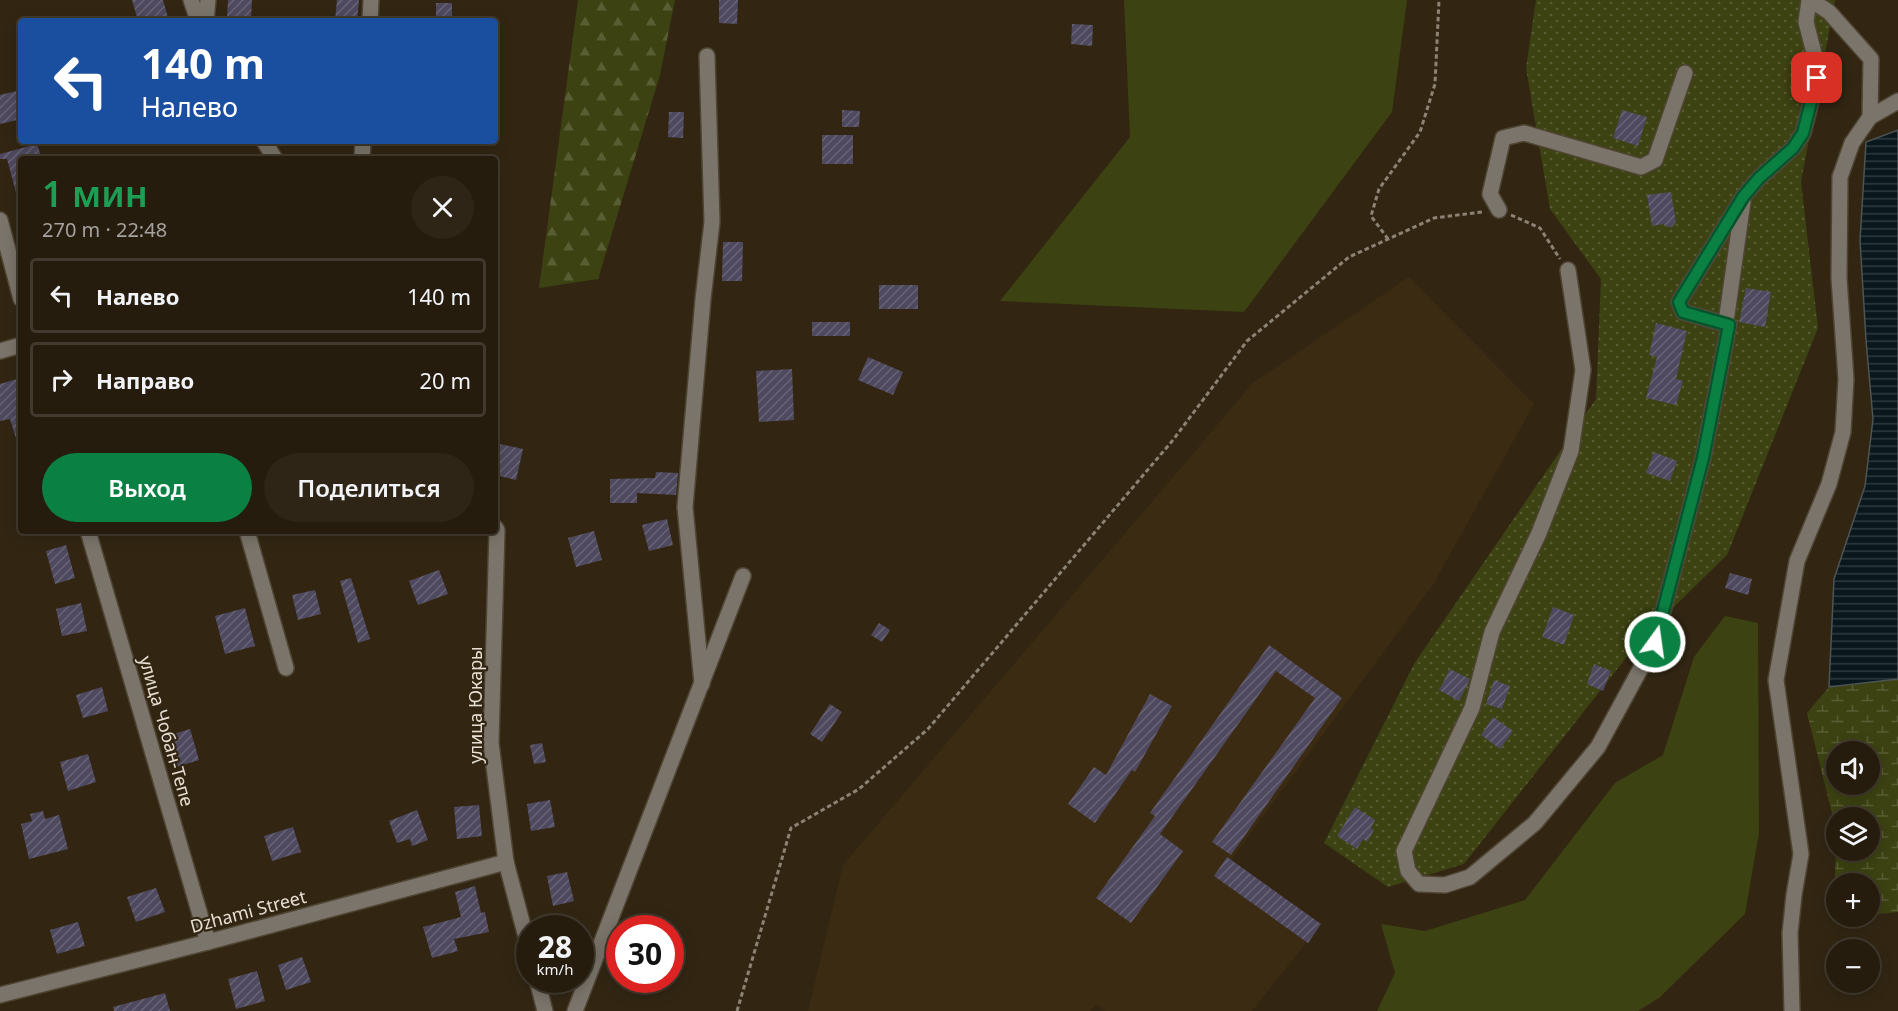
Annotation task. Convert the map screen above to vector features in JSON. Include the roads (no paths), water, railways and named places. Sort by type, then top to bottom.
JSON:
[{"type":"street","points":[[191,0],[197,18]]},
{"type":"street","points":[[206,18],[208,0]]},
{"type":"street","points":[[370,18],[371,0]]},
{"type":"street","points":[[1568,270],[1583,370],[1571,451],[1539,533],[1492,632],[1472,708],[1404,851],[1408,871],[1419,884],[1445,885],[1470,877],[1535,823],[1598,747],[1655,642],[1703,458],[1729,325],[1683,312],[1679,302],[1743,197],[1759,178],[1793,148],[1803,133],[1817,78],[1815,57],[1806,22],[1810,0],[1829,12],[1871,59],[1870,117]]},
{"type":"street","points":[[702,684],[685,507],[712,222],[707,56]]},
{"type":"street","points":[[1499,210],[1490,194],[1503,138],[1524,133],[1641,167],[1655,160],[1685,73]]},
{"type":"street","points":[[1792,1011],[1790,933],[1801,854],[1776,680],[1797,561],[1829,484],[1843,432],[1846,380],[1839,278],[1840,177],[1852,143],[1870,117],[1898,101]]},
{"type":"street","points":[[1727,315],[1743,197]]},
{"type":"street","points":[[0,220],[18,288]]},
{"type":"street","points":[[0,351],[18,346]]},
{"type":"street","name":"улица Чобан-Тепе","points":[[89,534],[208,942]]},
{"type":"street","points":[[248,534],[286,668]]},
{"type":"street","name":"улица Юкары","points":[[497,534],[491,743],[506,862],[520,915]]},
{"type":"street","points":[[575,1011],[743,576]]},
{"type":"street","name":"Dzhami Street","points":[[0,995],[506,862]]},
{"type":"street","points":[[540,993],[545,1011]]}]
